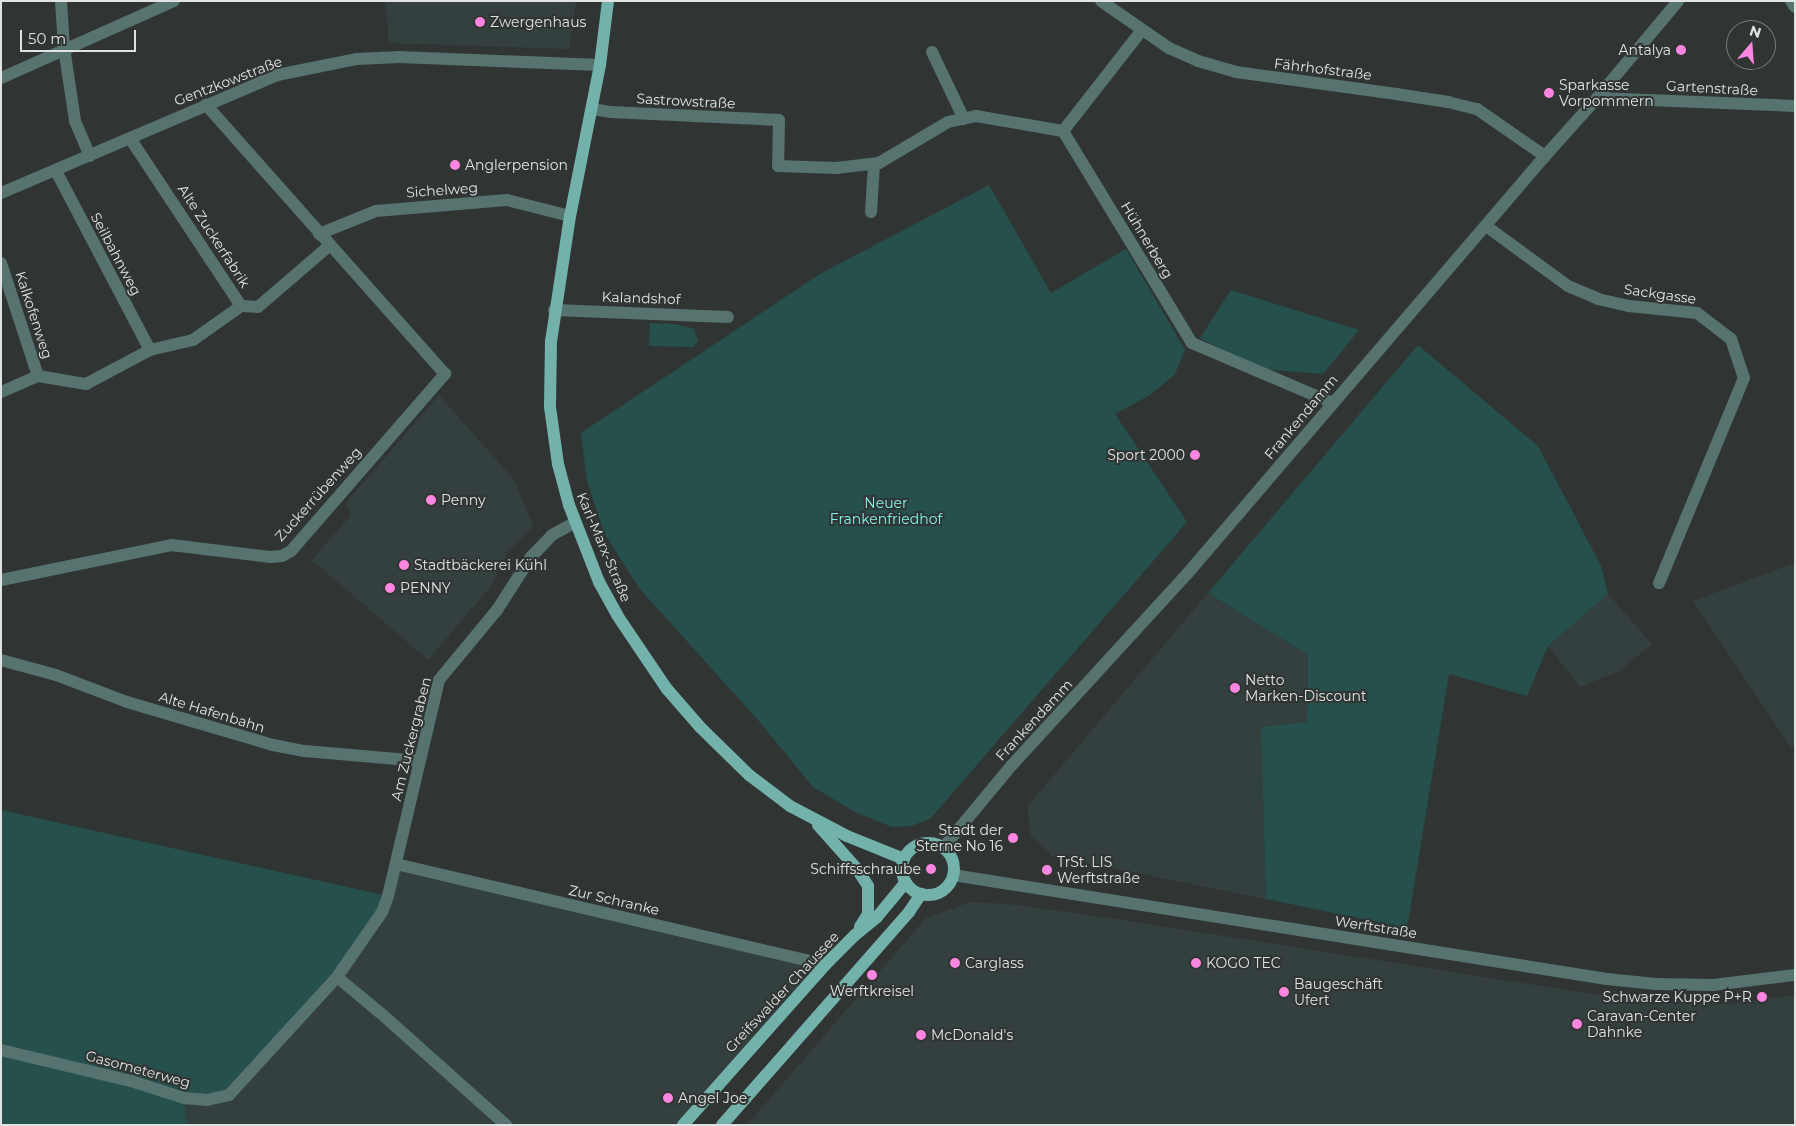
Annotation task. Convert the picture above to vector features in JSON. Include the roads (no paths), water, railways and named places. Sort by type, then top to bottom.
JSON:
[{"type":"main road","name":"Karl-Marx-Straße","points":[[608,1],[600,65],[570,216],[554,310],[549,372],[550,407],[558,464],[574,522],[607,599],[637,647],[667,689],[700,727],[749,775],[812,820],[857,869],[868,886],[868,914],[855,934]]},
{"type":"main road","name":"Karl-Marx-Straße","points":[[812,820],[904,859]]},
{"type":"main road","points":[[921,844],[936,844],[943,848],[952,860],[953,875],[949,885],[932,895],[915,892],[906,882],[902,867],[904,859],[914,847],[921,844]]},
{"type":"main road","name":"Greifswalder Chaussee","points":[[683,1125],[825,965],[855,934],[877,917],[906,882]]},
{"type":"main road","points":[[722,1125],[909,912],[922,894]]},
{"type":"street","points":[[61,1],[64,48],[75,121],[90,156]]},
{"type":"street","points":[[1,78],[64,48],[174,1]]},
{"type":"street","name":"Fährhofstraße","points":[[1101,1],[1169,48],[1198,61],[1236,72],[1396,94],[1448,102],[1477,109],[1545,156]]},
{"type":"street","name":"Frankendamm","points":[[943,848],[1008,770],[1187,574],[1545,156],[1597,98],[1678,1]]},
{"type":"street","points":[[1791,1],[1795,7]]},
{"type":"street","points":[[871,212],[874,164],[879,163],[948,122],[976,116],[1063,131],[1142,30]]},
{"type":"street","points":[[932,52],[964,119]]},
{"type":"street","name":"Gentzkowstraße","points":[[1,194],[277,75],[357,59],[400,57],[600,65]]},
{"type":"street","name":"Gartenstraße","points":[[1597,98],[1795,106]]},
{"type":"street","points":[[206,105],[330,245],[258,307],[241,306]]},
{"type":"street","name":"Sastrowstraße","points":[[592,109],[610,112],[779,120],[778,166],[836,168],[874,164]]},
{"type":"street","name":"Hühnerberg","points":[[1063,131],[1192,343],[1333,403]]},
{"type":"street","name":"Alte Zuckerfabrik","points":[[38,376],[86,384],[150,350],[193,340],[241,306],[130,138]]},
{"type":"street","name":"Seilbahnweg","points":[[56,171],[150,350]]},
{"type":"street","name":"Sichelweg","points":[[319,234],[376,211],[507,200],[570,216]]},
{"type":"street","name":"Sackgasse","points":[[1486,226],[1568,286],[1598,299],[1629,306],[1697,313],[1731,339],[1744,378],[1659,583]]},
{"type":"street","name":"Zuckerrübenweg","points":[[1,580],[171,545],[270,557],[282,556],[291,551],[445,374],[330,245]]},
{"type":"street","name":"Kalkofenweg","points":[[1,263],[38,376]]},
{"type":"street","name":"Kalandshof","points":[[554,310],[728,317]]},
{"type":"street","points":[[1,392],[38,376]]},
{"type":"street","name":"Am Zuckergraben","points":[[396,864],[439,680],[497,610],[531,557],[552,535],[574,522]]},
{"type":"street","name":"Alte Hafenbahn","points":[[1,660],[56,675],[127,702],[273,746],[314,752],[420,761]]},
{"type":"street","name":"Zur Schranke","points":[[396,864],[825,965]]},
{"type":"street","name":"Gasometerweg","points":[[1,1050],[131,1081],[184,1098],[207,1100],[229,1095],[337,977],[382,912],[396,864]]},
{"type":"street","name":"Werftstraße","points":[[953,875],[1607,979],[1656,984],[1713,985],[1795,975]]},
{"type":"street","points":[[337,977],[384,1016],[506,1125]]},
{"type":"place","name":"Zwergenhaus","points":[[480,22]]},
{"type":"place","name":"Antalya","points":[[1681,50]]},
{"type":"place","name":"Sparkasse Vorpommern","points":[[1549,93]]},
{"type":"place","name":"Anglerpension","points":[[455,165]]},
{"type":"place","name":"Sport 2000","points":[[1195,455]]},
{"type":"place","name":"Penny","points":[[431,500]]},
{"type":"place","name":"Stadtbäckerei Kühl","points":[[404,565]]},
{"type":"place","name":"PENNY","points":[[390,588]]},
{"type":"place","name":"Netto Marken-Discount","points":[[1235,688]]},
{"type":"place","name":"Stadt der Sterne No 16","points":[[1013,838]]},
{"type":"place","name":"Schiffsschraube","points":[[931,869]]},
{"type":"place","name":"TrSt. LIS Werftstraße","points":[[1047,870]]},
{"type":"place","name":"Carglass","points":[[955,963]]},
{"type":"place","name":"KOGO TEC","points":[[1196,963]]},
{"type":"place","name":"Werftkreisel","points":[[872,975]]},
{"type":"place","name":"Baugeschäft Ufert","points":[[1284,992]]},
{"type":"place","name":"Schwarze Kuppe P+R","points":[[1762,997]]},
{"type":"place","name":"Caravan-Center Dahnke","points":[[1577,1024]]},
{"type":"place","name":"McDonald's","points":[[921,1035]]},
{"type":"place","name":"Angel Joe","points":[[668,1098]]},
{"type":"park label","name":"Neuer Frankenfriedhof","points":[[886,512]]}]
